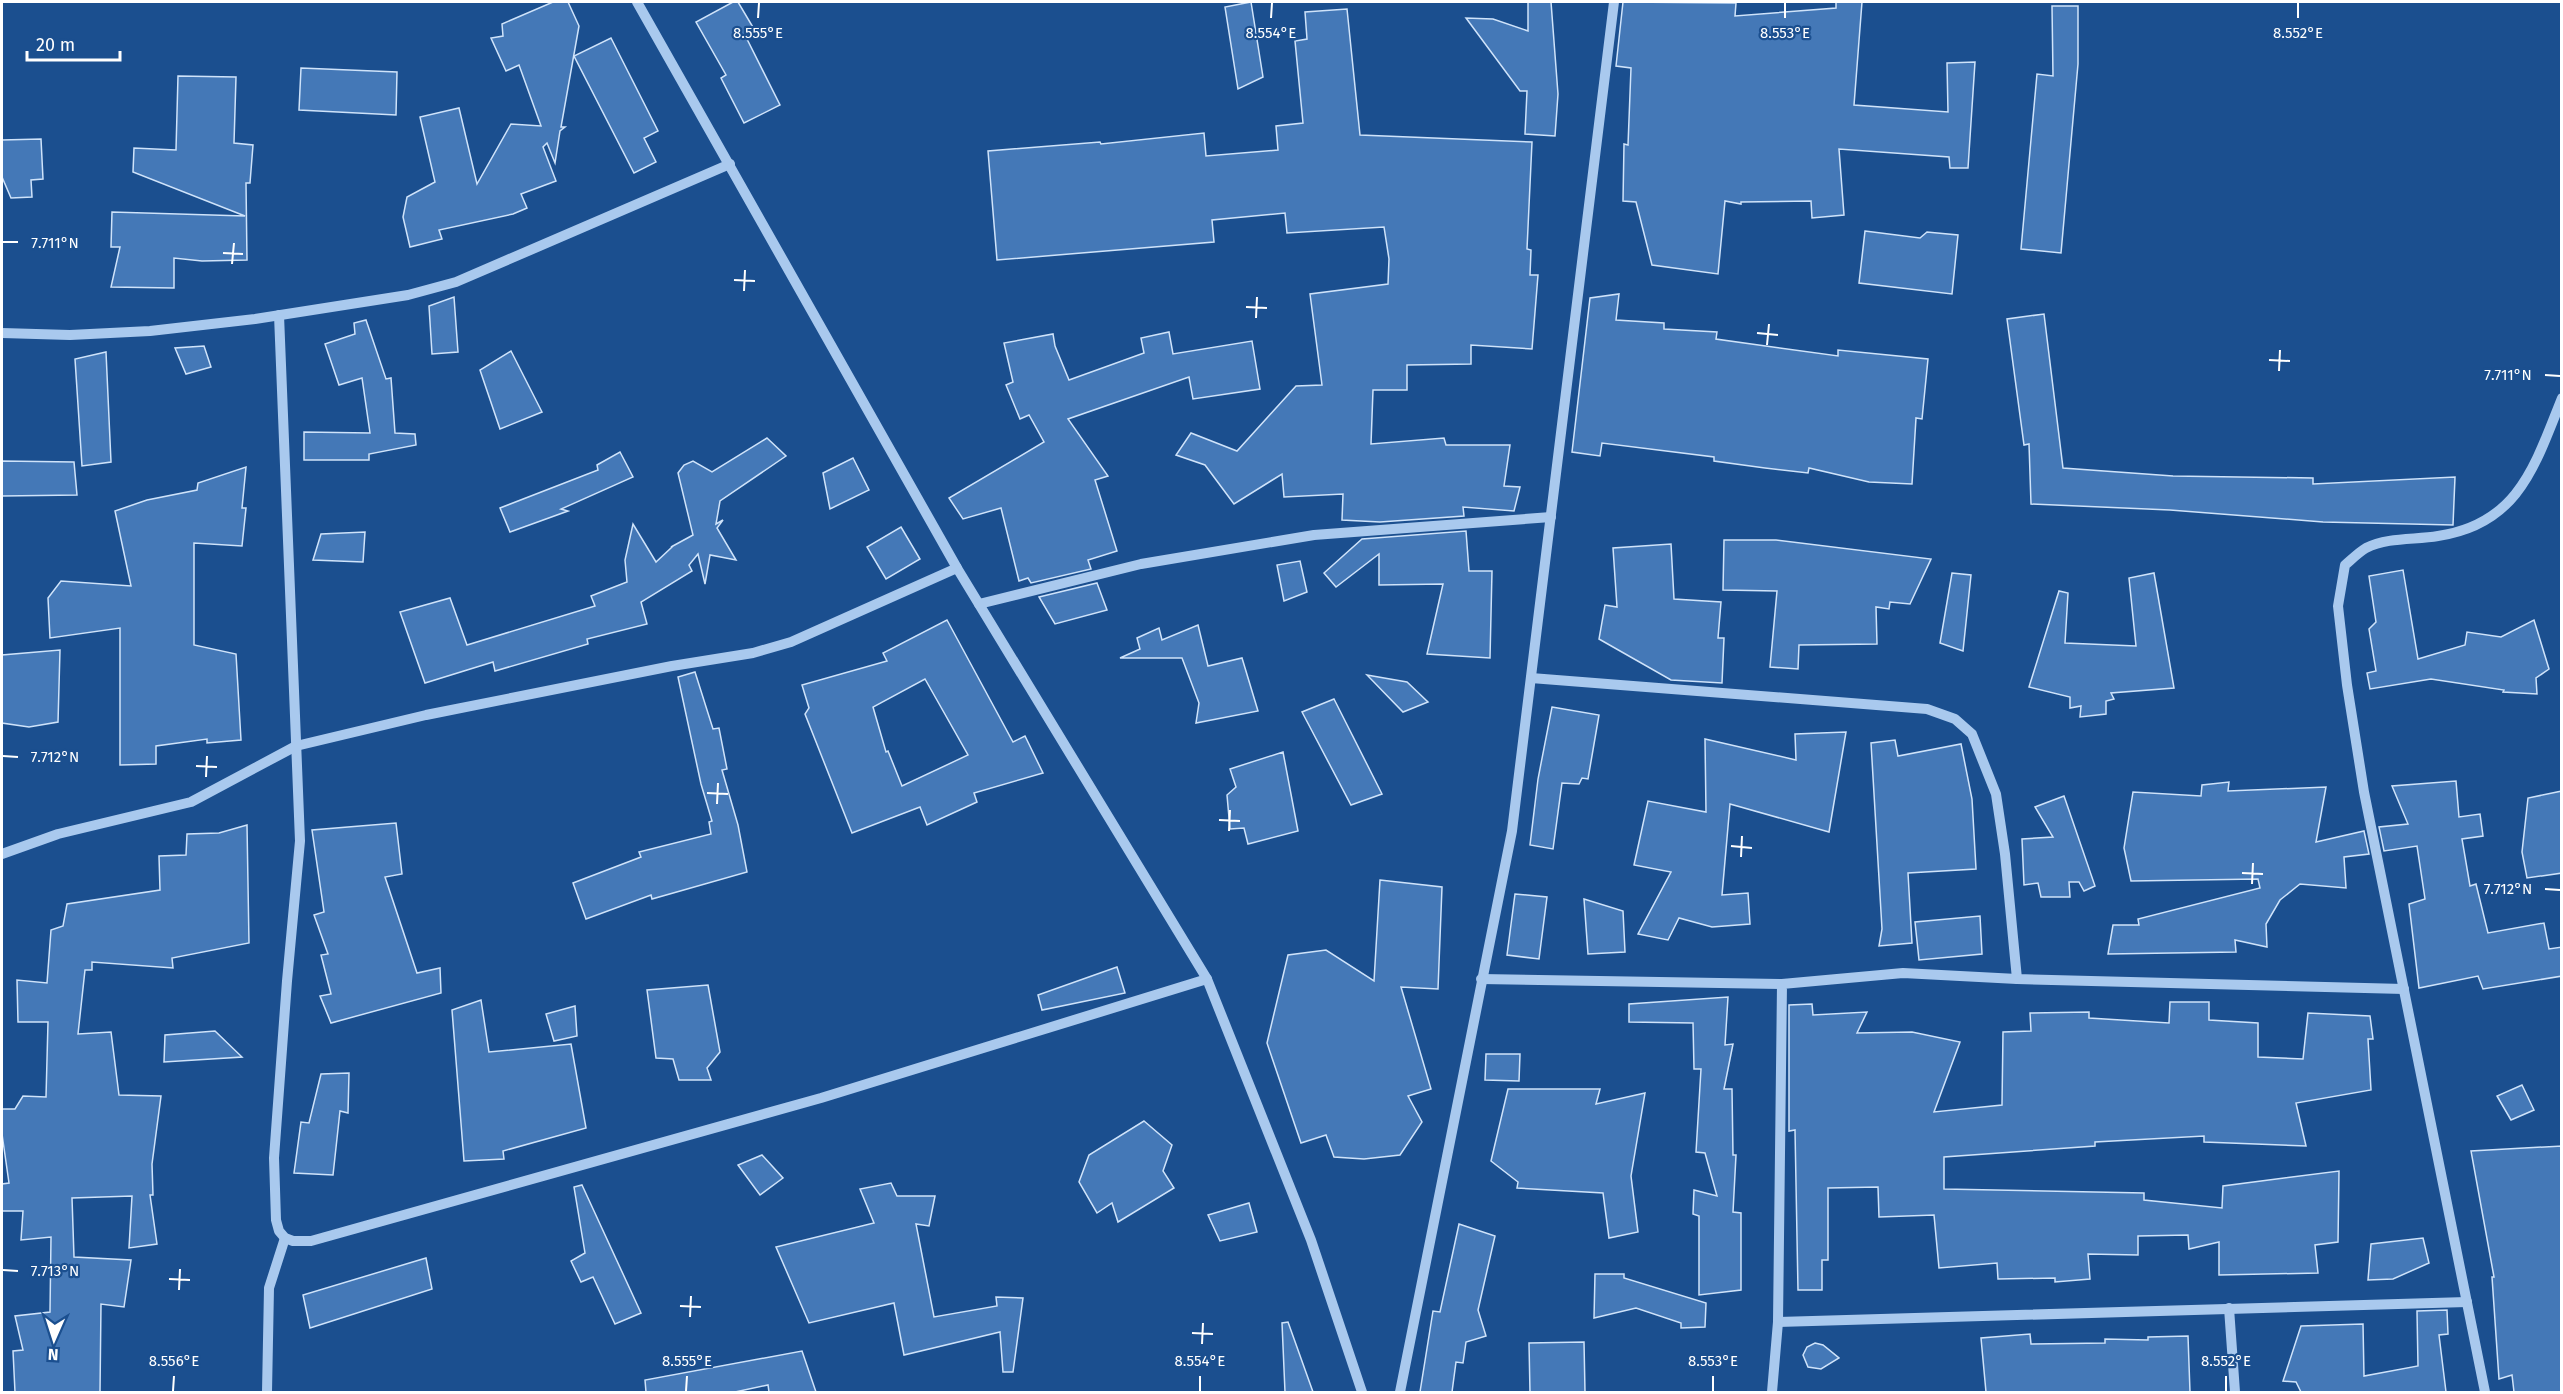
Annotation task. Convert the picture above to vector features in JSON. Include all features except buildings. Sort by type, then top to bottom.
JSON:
[{"type":"street","points":[[637,2],[957,568],[1207,979],[1311,1240],[1362,1392]]},
{"type":"street","points":[[1400,1392],[1512,831],[1614,2]]},
{"type":"street","points":[[2,333],[70,334],[150,330],[279,315],[408,295],[456,282],[730,164]]},
{"type":"street","points":[[279,315],[300,841],[274,1158],[276,1220],[279,1231],[285,1238],[293,1241],[310,1240],[821,1098],[1207,979]]},
{"type":"street","points":[[2485,1392],[2364,792],[2347,685],[2338,606],[2345,565],[2365,548],[2387,542],[2438,536],[2469,529],[2509,504],[2524,484],[2562,398]]},
{"type":"street","points":[[979,604],[1141,564],[1314,535],[1551,517]]},
{"type":"street","points":[[2,854],[58,834],[191,802],[297,746],[426,715],[672,666],[753,653],[791,642],[957,568]]},
{"type":"street","points":[[1531,678],[1862,706],[1927,709],[1955,719],[1972,734],[1996,794],[2006,854],[2017,979]]},
{"type":"street","points":[[1481,979],[1782,984],[1903,973],[2017,979],[2404,989]]},
{"type":"street","points":[[1772,1392],[1778,1322],[1782,984]]},
{"type":"street","points":[[267,1392],[269,1288],[285,1238]]},
{"type":"street","points":[[1778,1322],[2467,1302]]},
{"type":"street","points":[[2229,1308],[2235,1392]]}]
